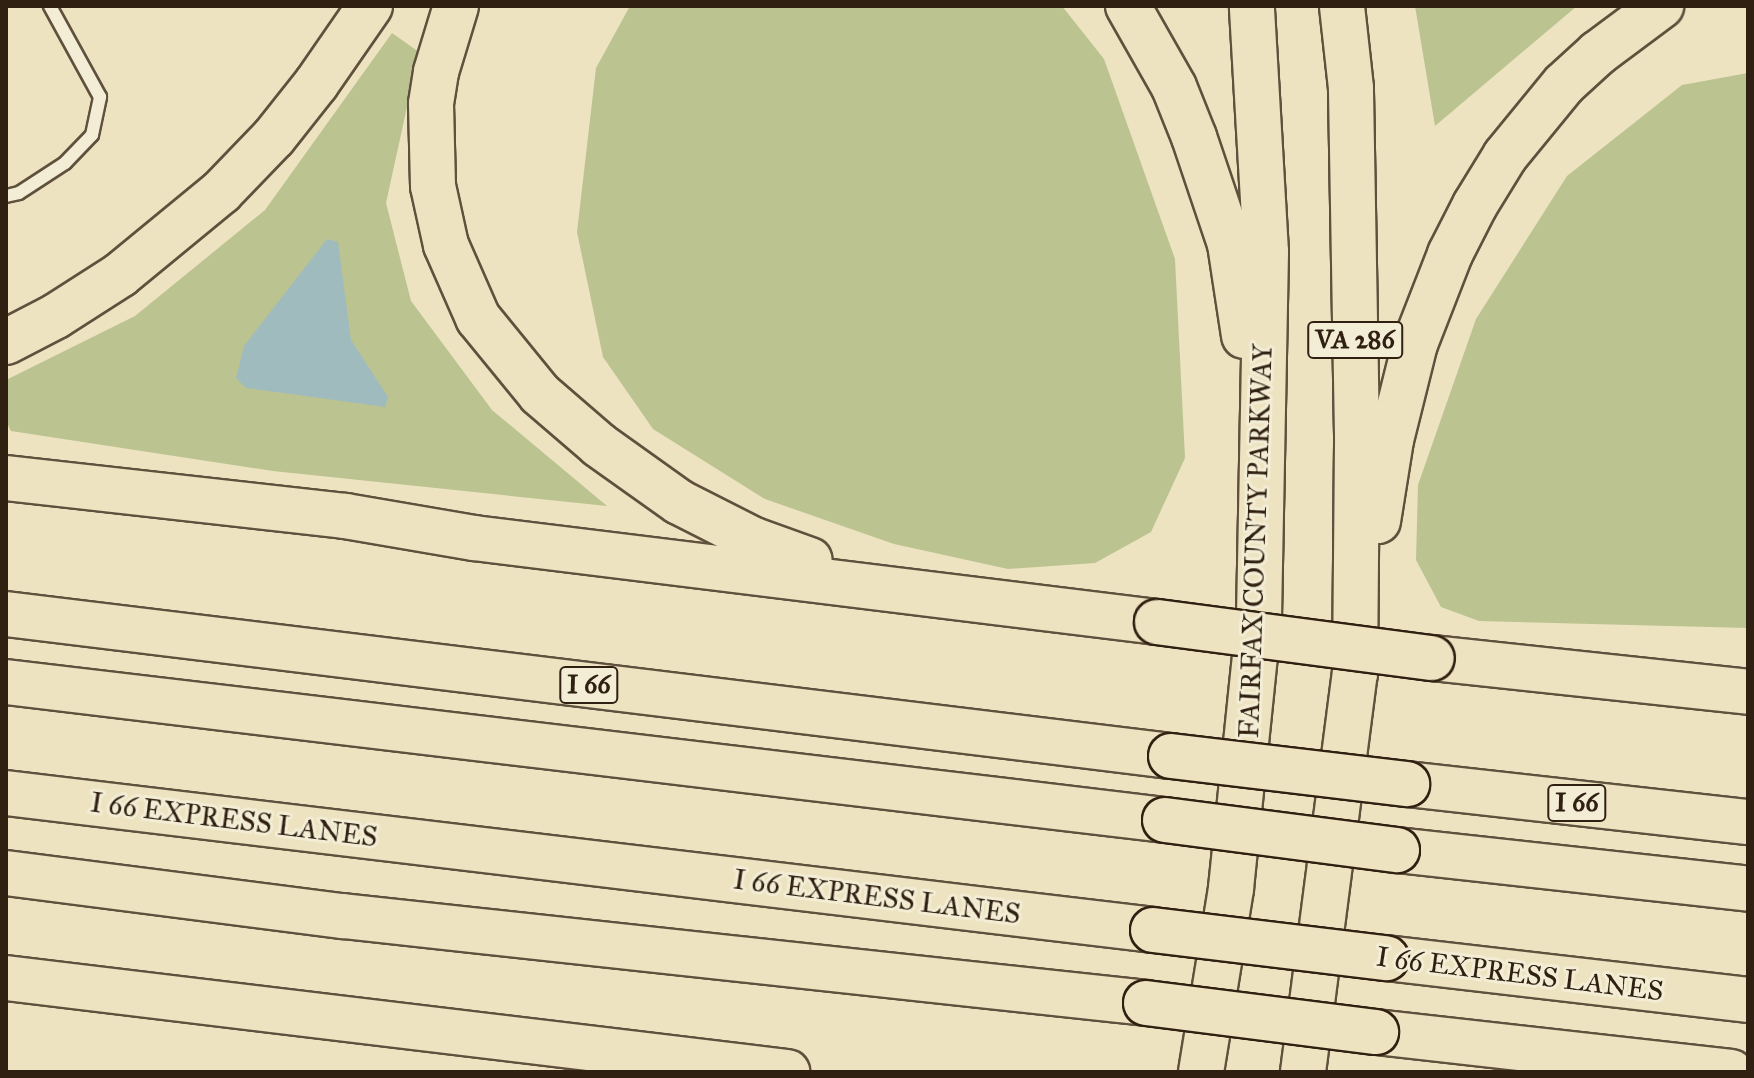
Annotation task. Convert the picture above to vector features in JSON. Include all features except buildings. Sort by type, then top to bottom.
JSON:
[{"type":"highway","points":[[6,342],[56,316],[120,275],[221,192],[291,116],[370,6]]},
{"type":"highway","points":[[456,6],[436,72],[431,104],[433,186],[446,245],[466,295],[494,341],[540,394],[575,425],[679,502],[754,540],[884,587]]},
{"type":"highway","points":[[1128,6],[1174,87],[1230,244],[1247,356],[1261,553]]},
{"type":"highway","name":"FAIRFAX COUNTY PARKWAY","points":[[1201,1072],[1231,888],[1249,730],[1261,553],[1266,252],[1252,6]]},
{"type":"highway","name":"VA 286","points":[[1303,1072],[1355,674],[1357,435],[1351,104],[1342,6]]},
{"type":"highway","points":[[1355,674],[1391,440],[1415,344],[1450,254],[1475,205],[1535,117],[1598,53],[1661,6]]},
{"type":"highway","points":[[6,478],[345,516],[474,538],[1432,658],[1748,692]]},
{"type":"highway","name":"I 66","points":[[6,614],[1171,756],[1748,822]]},
{"type":"highway","points":[[1586,675],[1748,675]]},
{"type":"highway","points":[[6,682],[1397,850],[1748,889]]},
{"type":"highway","name":"I 66 EXPRESS LANES","points":[[6,793],[1748,1000]]},
{"type":"highway","points":[[6,873],[343,916],[1146,1003],[1731,1072]]},
{"type":"highway","points":[[6,978],[787,1072]]},
{"type":"lane","points":[[6,196],[19,193],[65,163],[92,135],[100,97],[50,6]]},
{"type":"green space","points":[[630,6],[1062,6],[1104,59],[1175,259],[1185,458],[1151,532],[1095,563],[1008,569],[894,544],[765,499],[653,429],[603,357],[577,232],[596,68]]},
{"type":"green space","points":[[1415,6],[1577,6],[1435,126]]},
{"type":"green space","points":[[392,33],[419,52],[386,203],[411,301],[492,410],[607,506],[273,471],[11,431],[6,421],[6,380],[135,316],[265,210]]},
{"type":"green space","points":[[1748,73],[1748,628],[1479,621],[1441,607],[1416,560],[1418,485],[1476,319],[1567,176],[1682,85]]},
{"type":"water","points":[[327,239],[338,242],[351,340],[388,397],[385,407],[246,388],[236,378],[244,346]]}]
